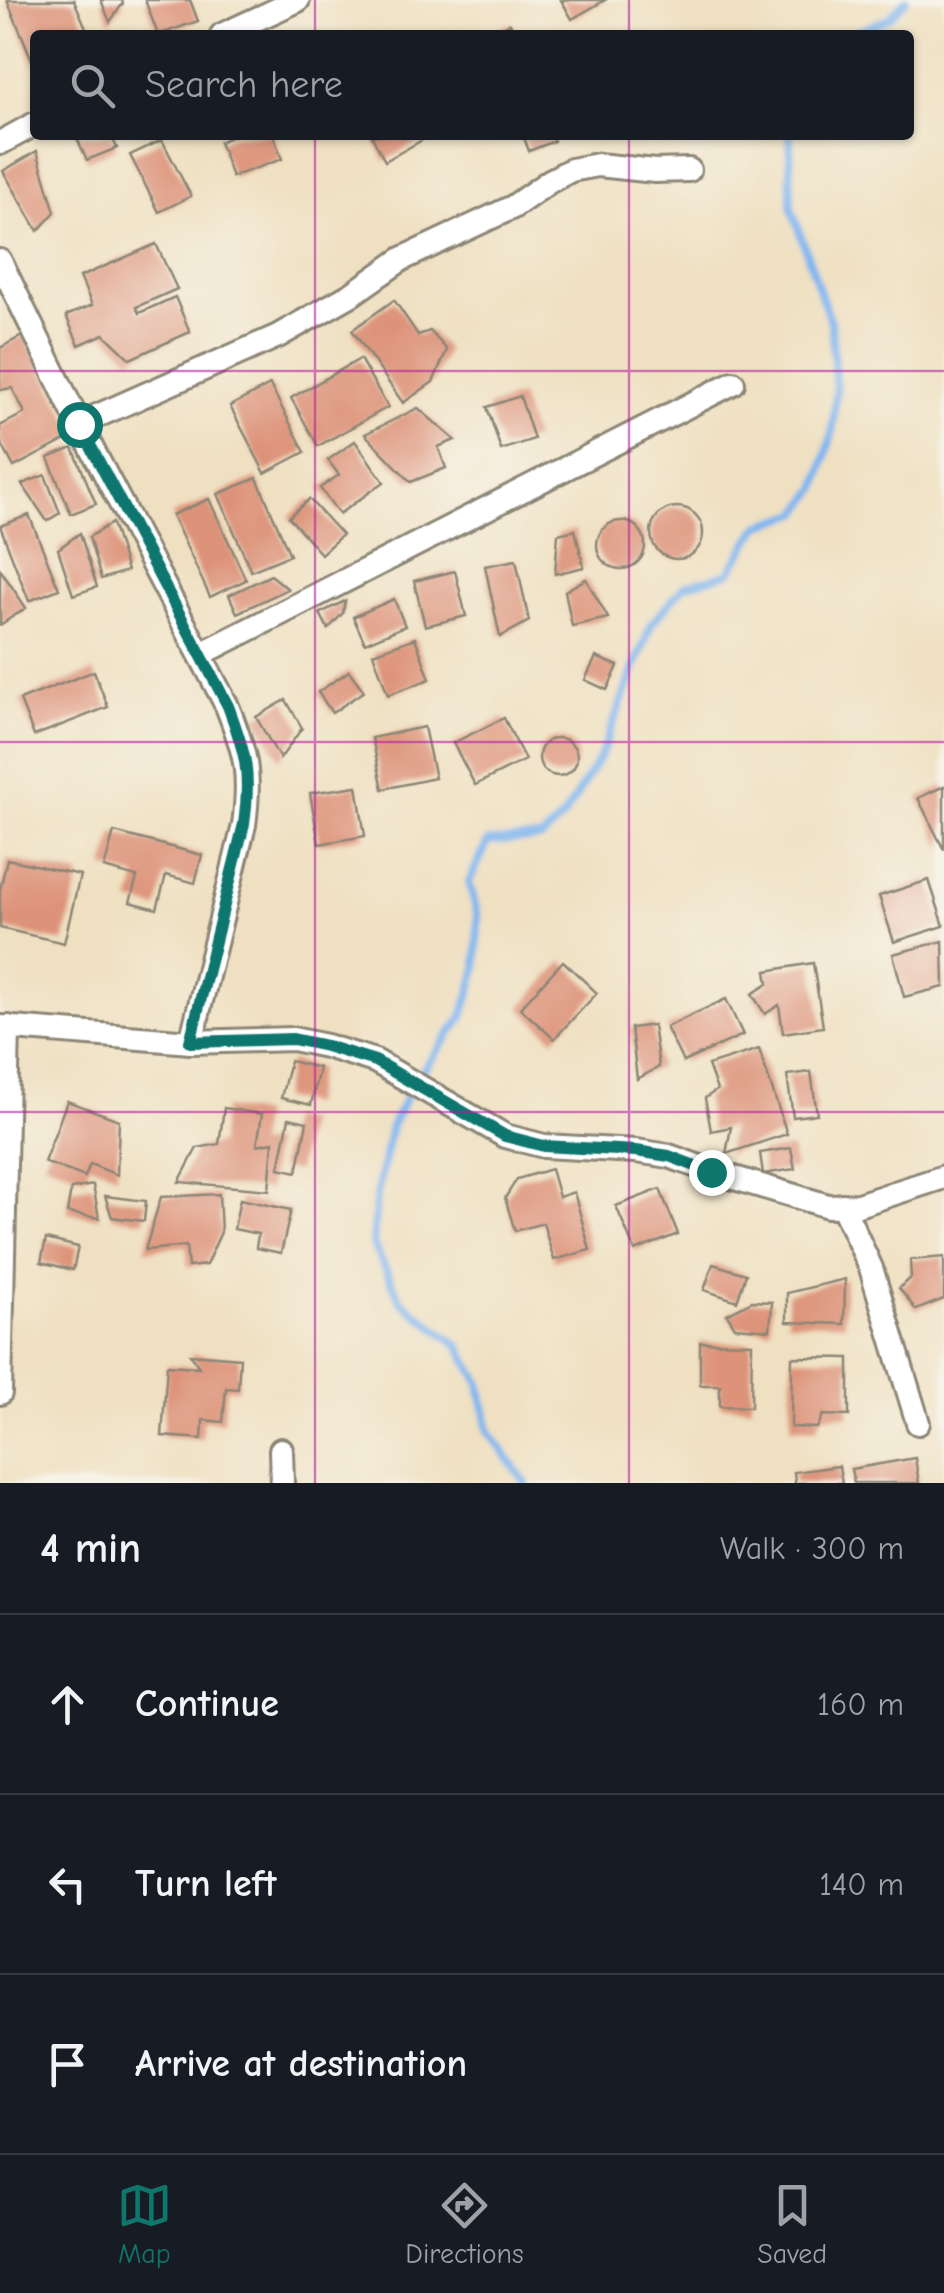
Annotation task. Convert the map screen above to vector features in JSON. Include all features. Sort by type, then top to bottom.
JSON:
[{"type":"street","points":[[233,30],[298,0]]},
{"type":"street","points":[[0,142],[30,127]]},
{"type":"street","points":[[79,424],[278,336],[352,294],[402,259],[512,207],[571,170],[598,164],[654,171],[689,170]]},
{"type":"street","points":[[0,261],[79,424],[228,706],[244,747],[249,788],[240,842],[190,1042]]},
{"type":"street","points":[[200,654],[733,383]]},
{"type":"street","points":[[0,1393],[4,1027],[190,1042],[293,1039],[326,1046],[375,1061],[505,1136],[544,1146],[669,1156],[828,1206],[858,1205],[944,1177]]},
{"type":"street","points":[[842,1205],[871,1268],[918,1423]]},
{"type":"street","points":[[281,1450],[282,1483]]},
{"type":"building","points":[[7,0],[74,0],[87,30],[30,30],[30,55]]},
{"type":"building","points":[[101,0],[122,0],[110,22]]},
{"type":"building","points":[[145,0],[190,0],[198,21],[172,30],[156,30]]},
{"type":"building","points":[[561,0],[605,0],[572,19]]},
{"type":"building","points":[[78,140],[113,140],[117,148],[87,160]]},
{"type":"building","points":[[162,140],[191,196],[159,212],[130,155]]},
{"type":"building","points":[[275,140],[282,159],[232,177],[219,142]]},
{"type":"building","points":[[374,140],[422,140],[385,161]]},
{"type":"building","points":[[525,140],[554,140],[554,141],[529,151]]},
{"type":"building","points":[[37,151],[55,212],[38,231],[3,171]]},
{"type":"building","points":[[156,244],[177,289],[136,307],[139,313],[175,297],[190,332],[130,359],[104,334],[79,345],[66,316],[92,305],[80,277]]},
{"type":"building","points":[[394,300],[418,335],[430,331],[447,350],[433,382],[403,403],[352,330]]},
{"type":"building","points":[[24,335],[77,434],[14,467],[0,441],[0,426],[25,413],[12,388],[0,390],[0,348]]},
{"type":"building","points":[[360,359],[388,407],[318,446],[291,398]]},
{"type":"building","points":[[270,385],[305,452],[265,473],[230,406]]},
{"type":"building","points":[[520,396],[534,439],[501,450],[487,407]]},
{"type":"building","points":[[418,408],[455,440],[438,447],[446,468],[411,482],[365,434]]},
{"type":"building","points":[[355,441],[384,482],[339,514],[320,488],[339,475],[328,460]]},
{"type":"building","points":[[73,448],[96,504],[71,514],[48,458]]},
{"type":"building","points":[[45,475],[60,513],[47,521],[22,484]]},
{"type":"building","points":[[257,478],[290,555],[251,571],[218,494]]},
{"type":"building","points":[[209,499],[246,580],[210,597],[172,515]]},
{"type":"building","points":[[309,499],[342,535],[321,554],[289,517]]},
{"type":"building","points":[[677,507],[695,515],[703,533],[695,551],[677,559],[659,551],[651,533],[659,515]]},
{"type":"building","points":[[29,515],[59,589],[29,601],[0,526]]},
{"type":"building","points":[[621,521],[638,528],[645,545],[638,562],[621,569],[604,562],[597,545],[604,528]]},
{"type":"building","points":[[112,523],[127,571],[101,579],[89,537]]},
{"type":"building","points":[[575,530],[584,567],[555,574],[558,534]]},
{"type":"building","points":[[80,533],[97,587],[73,595],[58,549]]},
{"type":"building","points":[[516,560],[529,621],[500,637],[485,566]]},
{"type":"building","points":[[0,569],[26,608],[0,625]]},
{"type":"building","points":[[455,571],[466,616],[425,626],[414,581]]},
{"type":"building","points":[[271,575],[288,589],[237,613],[229,595]]},
{"type":"building","points":[[586,579],[608,618],[572,626],[565,591]]},
{"type":"building","points":[[394,599],[405,626],[365,643],[353,617]]},
{"type":"building","points":[[345,601],[343,613],[328,629],[320,613]]},
{"type":"building","points":[[415,638],[430,679],[388,695],[373,653]]},
{"type":"building","points":[[596,657],[618,666],[607,690],[585,680]]},
{"type":"building","points":[[94,671],[108,707],[34,736],[20,700]]},
{"type":"building","points":[[349,671],[364,691],[332,713],[318,692]]},
{"type":"building","points":[[286,700],[302,728],[280,759],[256,717]]},
{"type":"building","points":[[504,718],[525,760],[475,785],[453,743]]},
{"type":"building","points":[[424,727],[435,778],[383,789],[372,738]]},
{"type":"building","points":[[558,738],[571,744],[577,757],[571,770],[558,776],[545,770],[539,757],[545,744]]},
{"type":"building","points":[[357,786],[365,836],[319,844],[310,793]]},
{"type":"building","points":[[944,786],[944,850],[918,798]]},
{"type":"building","points":[[114,832],[202,855],[195,883],[166,875],[157,909],[130,902],[137,877],[104,868]]},
{"type":"building","points":[[7,859],[80,875],[64,943],[0,928],[0,890]]},
{"type":"building","points":[[929,880],[944,926],[894,942],[879,896]]},
{"type":"building","points":[[943,941],[944,987],[904,997],[893,954]]},
{"type":"building","points":[[563,961],[597,993],[554,1039],[520,1008]]},
{"type":"building","points":[[813,963],[823,1027],[783,1033],[779,1005],[765,1014],[752,994],[768,984],[766,971]]},
{"type":"building","points":[[726,999],[743,1035],[683,1062],[666,1027]]},
{"type":"building","points":[[653,1025],[659,1067],[637,1079],[631,1028]]},
{"type":"building","points":[[759,1049],[787,1134],[726,1154],[731,1127],[711,1131],[705,1098],[717,1090],[708,1065]]},
{"type":"building","points":[[290,1061],[319,1068],[311,1105],[281,1098]]},
{"type":"building","points":[[811,1072],[817,1114],[793,1117],[787,1075]]},
{"type":"building","points":[[67,1101],[119,1120],[117,1175],[90,1164],[85,1177],[44,1162]]},
{"type":"building","points":[[224,1108],[262,1114],[257,1145],[273,1142],[269,1190],[179,1182],[197,1148],[219,1144]]},
{"type":"building","points":[[289,1118],[307,1122],[297,1172],[279,1168]]},
{"type":"building","points":[[791,1148],[795,1169],[763,1174],[760,1153]]},
{"type":"building","points":[[551,1169],[559,1197],[574,1192],[590,1250],[554,1260],[543,1223],[515,1231],[505,1198],[517,1179]]},
{"type":"building","points":[[93,1185],[99,1218],[67,1213],[71,1189]]},
{"type":"building","points":[[660,1189],[678,1234],[635,1251],[616,1206]]},
{"type":"building","points":[[219,1194],[221,1232],[206,1265],[188,1267],[186,1246],[145,1250],[161,1197]]},
{"type":"building","points":[[105,1196],[146,1201],[144,1221],[112,1217]]},
{"type":"building","points":[[240,1199],[291,1210],[281,1253],[256,1248],[258,1234],[234,1229]]},
{"type":"building","points":[[46,1239],[78,1247],[73,1270],[41,1262]]},
{"type":"building","points":[[944,1257],[944,1299],[916,1310],[899,1288],[911,1278],[910,1260]]},
{"type":"building","points":[[713,1264],[746,1274],[737,1301],[704,1290]]},
{"type":"building","points":[[845,1279],[844,1324],[787,1322],[787,1293]]},
{"type":"building","points":[[752,1301],[772,1302],[770,1330],[735,1327],[727,1314]]},
{"type":"building","points":[[700,1342],[752,1343],[751,1407],[720,1406],[720,1385],[700,1385]]},
{"type":"building","points":[[190,1354],[240,1358],[238,1389],[226,1388],[223,1422],[203,1420],[202,1439],[162,1436],[167,1365],[199,1367]]},
{"type":"building","points":[[792,1357],[849,1358],[849,1416],[823,1415],[817,1428],[791,1427]]},
{"type":"building","points":[[915,1458],[919,1483],[854,1483],[851,1469]]},
{"type":"building","points":[[839,1466],[842,1483],[795,1483],[794,1472]]},
{"type":"waterway","points":[[861,30],[889,18],[906,0]]},
{"type":"waterway","points":[[526,1483],[489,1432],[480,1383],[459,1346],[401,1301],[373,1244],[376,1197],[391,1126],[414,1082],[463,1017],[477,968],[478,916],[469,882],[488,842],[542,838],[564,816],[601,755],[652,623],[684,586],[729,573],[759,526],[799,513],[817,488],[832,434],[836,390],[831,324],[791,207],[790,140]]},
{"type":"route","points":[[79,424],[228,706],[244,747],[249,788],[244,824],[190,1042],[293,1039],[326,1046],[375,1061],[505,1136],[544,1146],[669,1156],[711,1172]]}]
